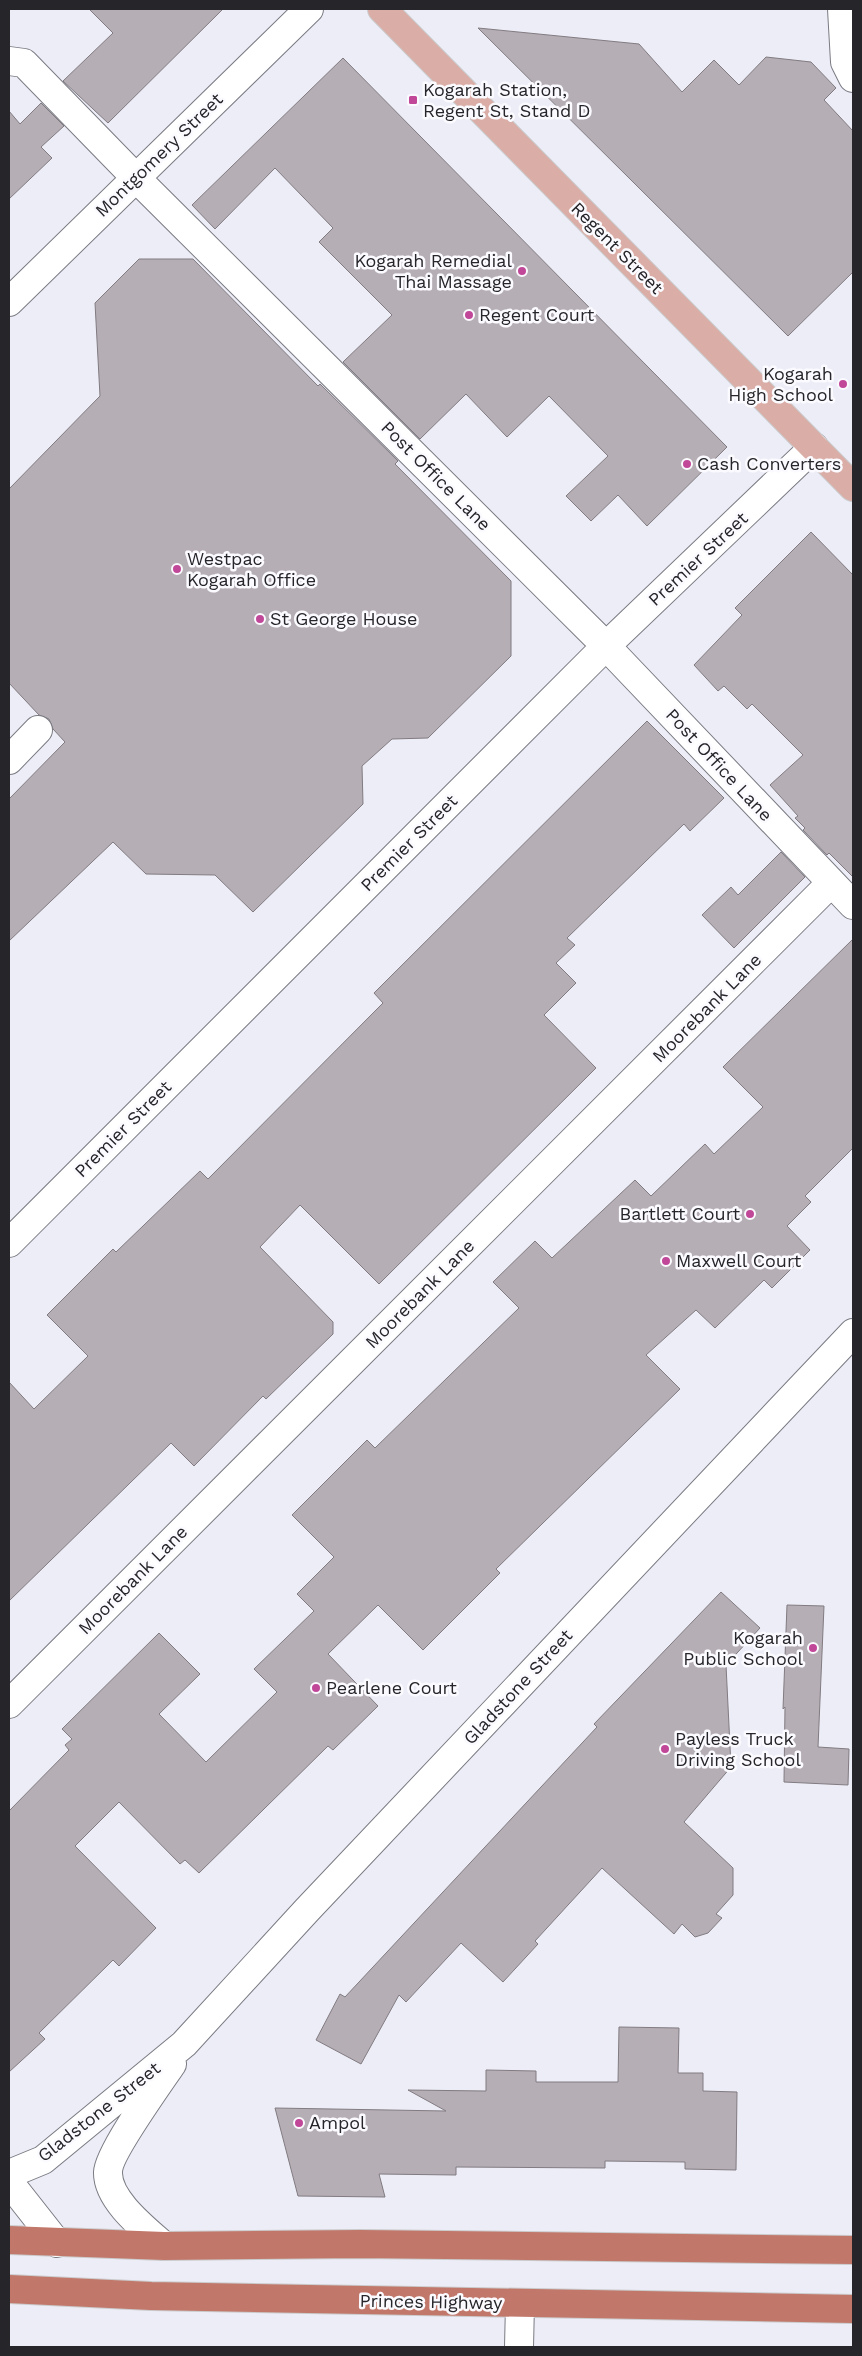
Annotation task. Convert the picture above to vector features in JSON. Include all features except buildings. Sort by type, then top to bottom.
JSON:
[{"type":"highway","points":[[9,2240],[164,2246],[360,2244],[853,2250]]},
{"type":"highway","name":"Princes Highway","points":[[9,2289],[151,2296],[853,2309]]},
{"type":"main road","name":"Regent Street","points":[[382,9],[853,487]]},
{"type":"street","name":"Montgomery Street","points":[[9,302],[309,9]]},
{"type":"street","points":[[842,9],[845,62],[853,78]]},
{"type":"street","name":"Post Office Lane","points":[[9,61],[24,63],[136,178],[606,646],[853,905]]},
{"type":"street","name":"Premier Street","points":[[9,1243],[606,646],[814,447]]},
{"type":"street","points":[[9,760],[38,730]]},
{"type":"street","name":"Moorebank Lane","points":[[9,1704],[831,883]]},
{"type":"street","name":"Gladstone Street","points":[[9,2174],[43,2160],[184,2044],[321,1896],[853,1333]]},
{"type":"street","name":"Gladstone Street","points":[[164,2246],[127,2214],[114,2194],[108,2172],[115,2149],[184,2044]]},
{"type":"street","points":[[9,2182],[57,2243]]},
{"type":"street","points":[[519,2347],[520,2304]]},
{"type":"place","name":"Kogarah Station, Regent St, Stand D","points":[[413,100]]},
{"type":"place","name":"Kogarah Remedial Thai Massage","points":[[522,271]]},
{"type":"place","name":"Regent Court","points":[[469,315]]},
{"type":"place","name":"Kogarah High School","points":[[843,384]]},
{"type":"place","name":"Cash Converters","points":[[687,464]]},
{"type":"place","name":"Westpac Kogarah Office","points":[[177,569]]},
{"type":"place","name":"St George House","points":[[260,619]]},
{"type":"place","name":"Bartlett Court","points":[[750,1214]]},
{"type":"place","name":"Maxwell Court","points":[[666,1261]]},
{"type":"place","name":"Kogarah Public School","points":[[813,1648]]},
{"type":"place","name":"Pearlene Court","points":[[316,1688]]},
{"type":"place","name":"Payless Truck Driving School","points":[[665,1749]]},
{"type":"place","name":"Ampol","points":[[299,2123]]}]
